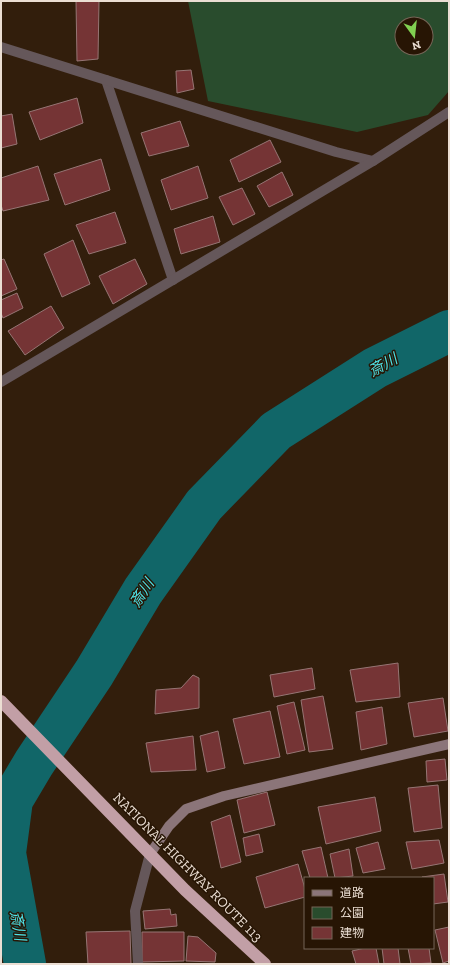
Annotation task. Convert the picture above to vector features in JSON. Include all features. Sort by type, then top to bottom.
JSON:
[{"type":"highway","name":"NATIONAL HIGHWAY ROUTE 113","points":[[1,701],[185,890],[265,964]]},
{"type":"street","points":[[1,47],[336,152],[373,161]]},
{"type":"street","points":[[106,80],[172,280]]},
{"type":"street","points":[[1,382],[373,161],[449,112]]},
{"type":"street","points":[[138,964],[135,911],[150,854],[169,826],[186,809],[224,796],[449,744]]},
{"type":"green space","points":[[188,1],[449,1],[449,91],[428,115],[357,132],[208,101]]},
{"type":"building","points":[[76,1],[99,1],[98,59],[77,61]]},
{"type":"building","points":[[191,70],[194,89],[177,93],[176,71]]},
{"type":"building","points":[[77,98],[83,123],[40,140],[29,112]]},
{"type":"building","points":[[12,114],[17,144],[1,148],[1,116]]},
{"type":"building","points":[[180,121],[189,146],[149,156],[141,133]]},
{"type":"building","points":[[270,140],[281,162],[239,182],[230,160]]},
{"type":"building","points":[[101,159],[110,190],[65,205],[54,174]]},
{"type":"building","points":[[38,166],[49,200],[3,211],[1,205],[1,178]]},
{"type":"building","points":[[198,166],[208,198],[171,210],[161,180]]},
{"type":"building","points":[[282,172],[293,195],[269,207],[257,186]]},
{"type":"building","points":[[242,188],[255,214],[233,225],[219,197]]},
{"type":"building","points":[[115,212],[126,243],[89,254],[76,225]]},
{"type":"building","points":[[213,216],[220,242],[181,254],[174,229]]},
{"type":"building","points":[[73,240],[90,284],[62,297],[44,254]]},
{"type":"building","points":[[4,259],[17,289],[1,296],[1,260]]},
{"type":"building","points":[[135,259],[147,284],[113,304],[99,276]]},
{"type":"building","points":[[17,293],[23,308],[3,318],[1,313],[1,300]]},
{"type":"building","points":[[51,306],[64,328],[25,355],[8,331]]},
{"type":"building","points":[[398,663],[400,697],[356,702],[350,670]]},
{"type":"building","points":[[312,668],[315,689],[274,697],[270,675]]},
{"type":"building","points":[[193,675],[199,678],[199,708],[155,714],[156,690],[181,688]]},
{"type":"building","points":[[323,696],[333,749],[309,752],[301,700]]},
{"type":"building","points":[[443,698],[448,731],[414,737],[408,703]]},
{"type":"building","points":[[294,702],[305,750],[287,754],[277,706]]},
{"type":"building","points":[[382,707],[387,744],[361,750],[356,712]]},
{"type":"building","points":[[270,711],[280,757],[244,764],[233,719]]},
{"type":"building","points":[[218,731],[225,768],[207,772],[200,736]]},
{"type":"building","points":[[193,736],[196,770],[151,772],[146,743]]},
{"type":"building","points":[[445,759],[447,780],[427,782],[426,761]]},
{"type":"building","points":[[438,785],[442,828],[414,832],[408,788]]},
{"type":"building","points":[[267,792],[275,825],[244,833],[237,800]]},
{"type":"building","points":[[375,797],[381,831],[326,844],[318,807]]},
{"type":"building","points":[[230,815],[241,862],[221,868],[211,822]]},
{"type":"building","points":[[259,834],[263,852],[246,856],[243,838]]},
{"type":"building","points":[[439,840],[444,863],[412,869],[406,842]]},
{"type":"building","points":[[378,842],[385,869],[363,873],[356,848]]},
{"type":"building","points":[[321,847],[328,877],[310,877],[302,851]]},
{"type":"building","points":[[349,849],[353,876],[335,877],[330,854]]},
{"type":"building","points":[[298,864],[304,885],[304,897],[265,908],[256,877]]},
{"type":"building","points":[[444,874],[448,902],[434,904],[434,877],[422,877]]},
{"type":"building","points":[[170,909],[171,915],[176,914],[177,926],[145,929],[143,911]]},
{"type":"building","points":[[449,927],[449,961],[443,963],[435,930]]},
{"type":"building","points":[[130,931],[131,964],[88,964],[86,932]]},
{"type":"building","points":[[142,932],[184,932],[184,961],[142,962]]},
{"type":"building","points":[[188,936],[198,937],[216,953],[215,962],[186,961]]},
{"type":"building","points":[[361,949],[376,949],[379,964],[356,964],[352,951]]},
{"type":"building","points":[[382,949],[398,949],[400,964],[384,964]]},
{"type":"building","points":[[408,949],[429,949],[431,963],[411,964]]},
{"type":"waterway","name":"斎川","points":[[25,964],[5,853],[12,800],[34,763],[94,673],[143,591],[204,505],[276,431],[375,368],[449,331]]}]
